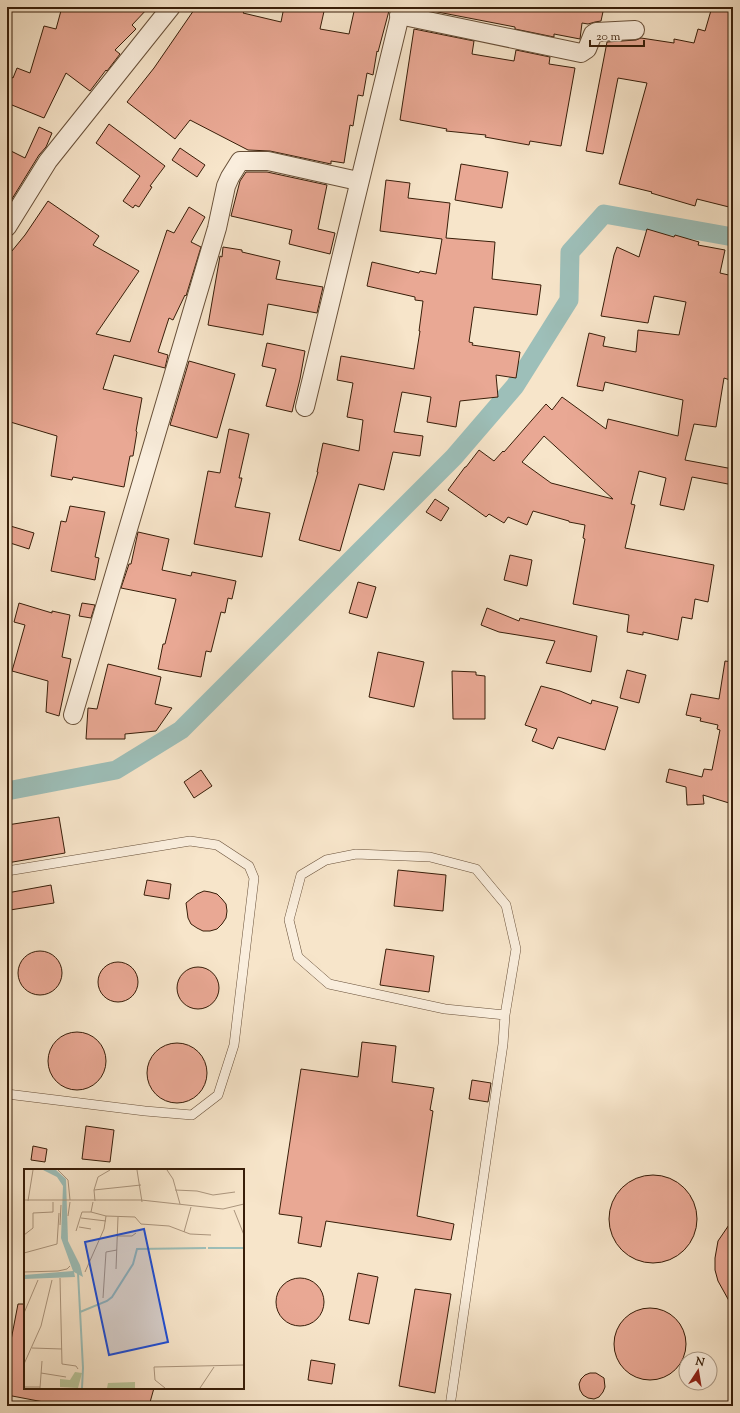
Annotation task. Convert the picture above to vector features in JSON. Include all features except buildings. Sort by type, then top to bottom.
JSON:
[{"type":"street","points":[[7,227],[48,160],[171,7]]},
{"type":"street","points":[[305,406],[358,181],[401,11],[581,53],[587,49],[593,34],[596,32],[634,30]]},
{"type":"street","points":[[73,715],[214,235],[226,186],[230,177],[240,161],[268,161],[358,181]]},
{"type":"lane","points":[[7,871],[190,841],[217,845],[249,866],[254,878],[234,1045],[218,1095],[192,1115],[145,1111],[7,1094]]},
{"type":"lane","points":[[450,1406],[503,1044],[505,1016],[516,949],[506,905],[476,869],[430,857],[356,854],[326,860],[301,875],[289,920],[298,957],[329,984],[445,1009],[505,1016]]},
{"type":"waterway","points":[[7,791],[116,770],[181,730],[454,457],[515,386],[569,300],[570,252],[604,214],[733,237]]}]
